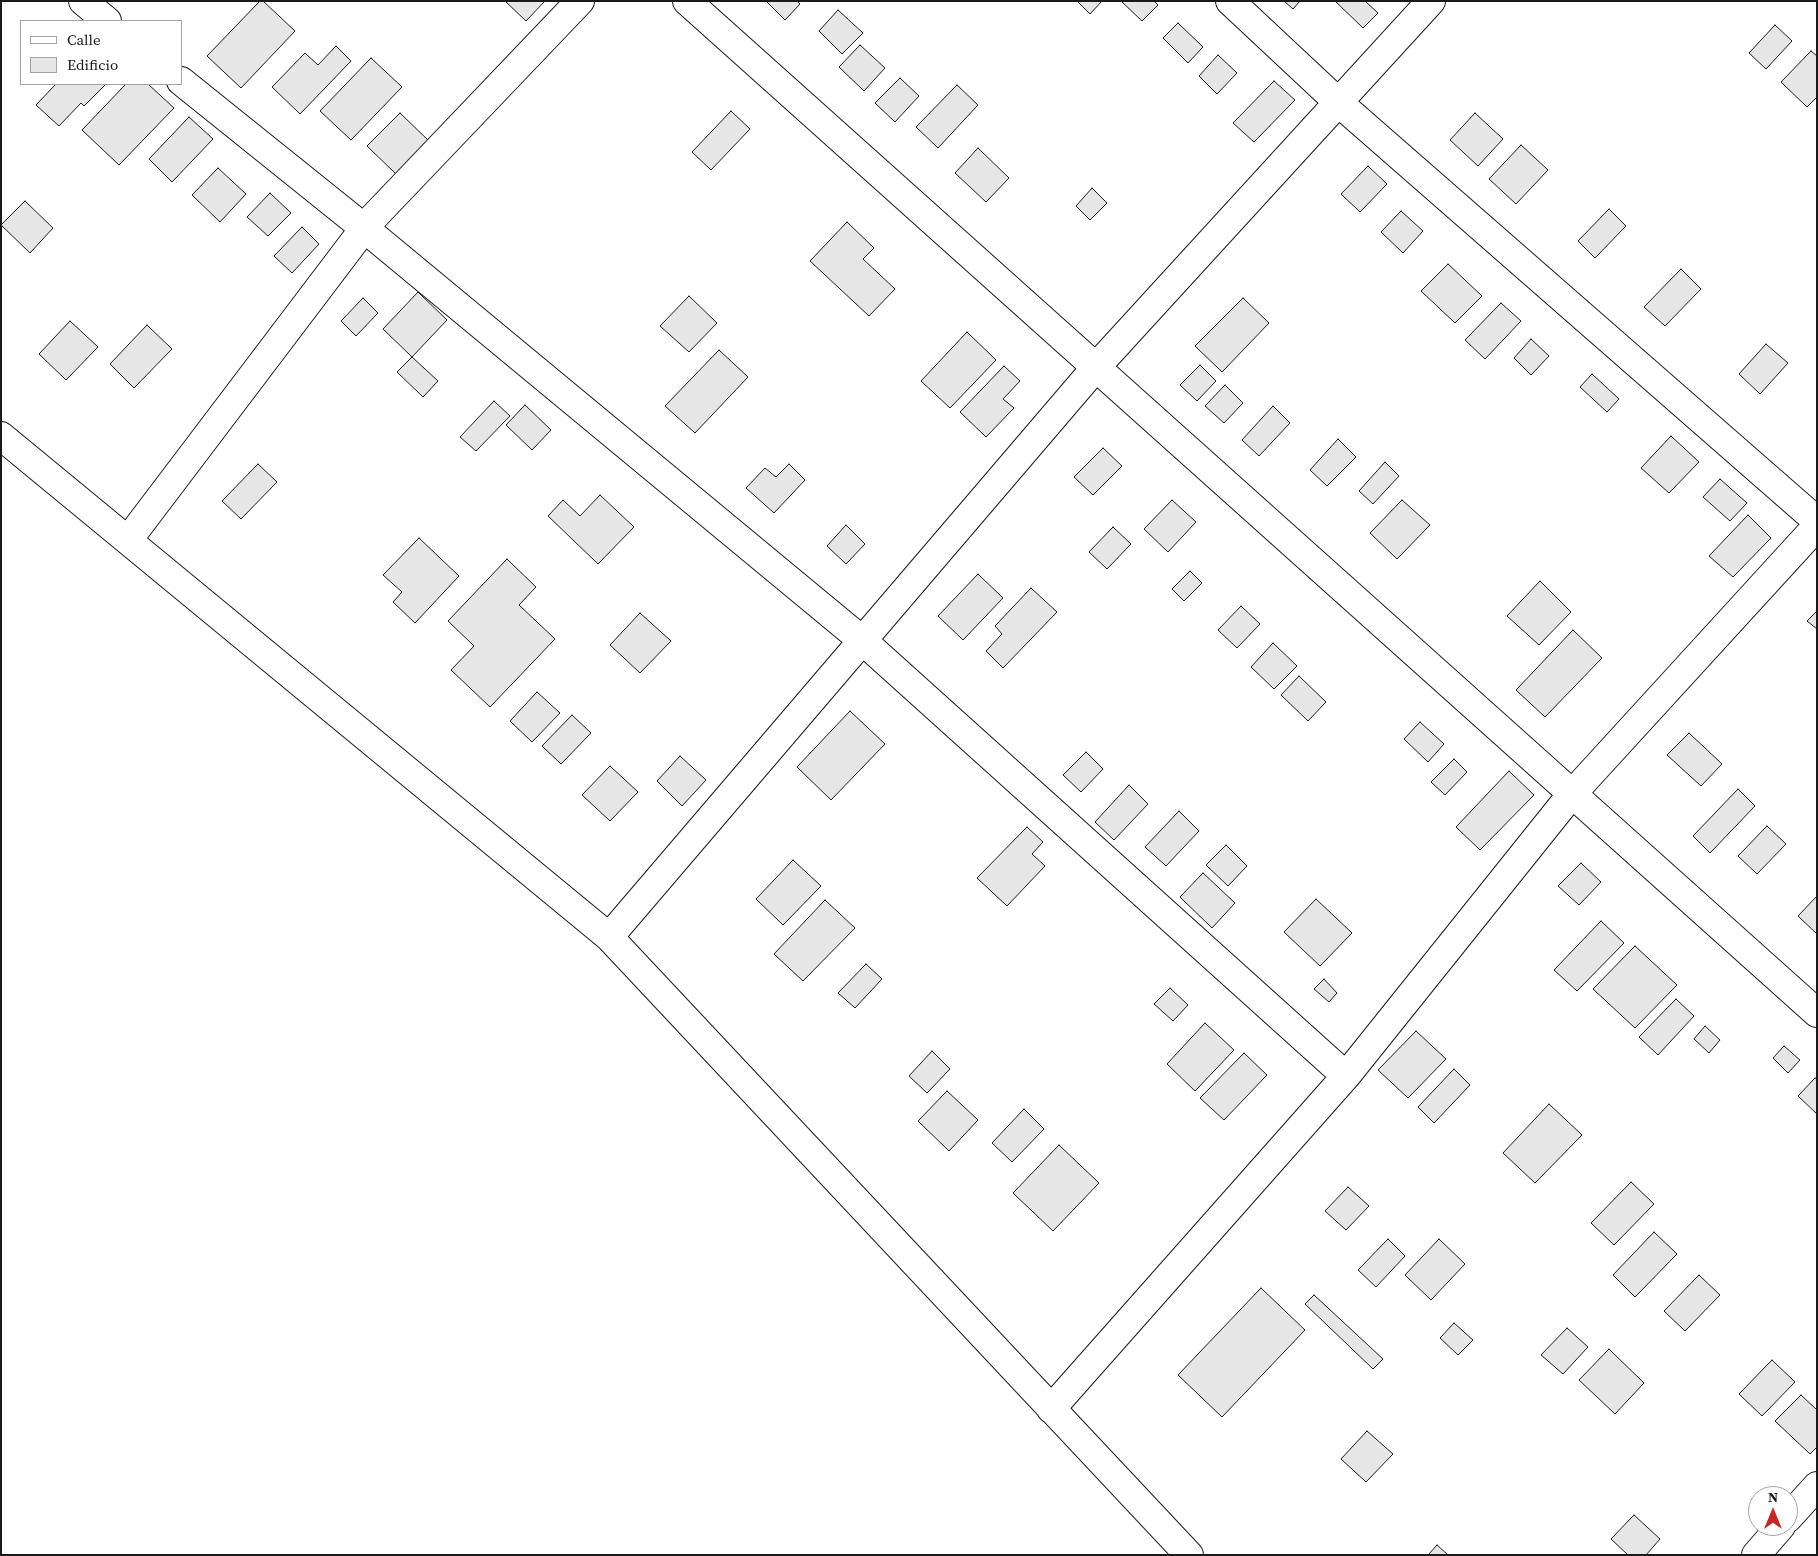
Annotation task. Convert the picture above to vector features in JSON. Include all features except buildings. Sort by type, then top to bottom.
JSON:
[{"type":"street","points":[[82,1],[106,20]]},
{"type":"street","points":[[128,540],[364,228],[580,1]]},
{"type":"street","points":[[687,1],[1097,366],[1571,795],[1817,1013]]},
{"type":"street","points":[[1230,1],[1339,103],[1817,521]]},
{"type":"street","points":[[609,936],[1097,366],[1431,1]]},
{"type":"street","points":[[182,82],[364,228],[863,641],[1346,1076]]},
{"type":"street","points":[[1,436],[609,936],[1189,1555]]},
{"type":"street","points":[[1051,1409],[1346,1076],[1571,795],[1817,526]]},
{"type":"street","points":[[1798,1507],[1817,1486]]},
{"type":"street","points":[[1756,1555],[1772,1536]]}]
